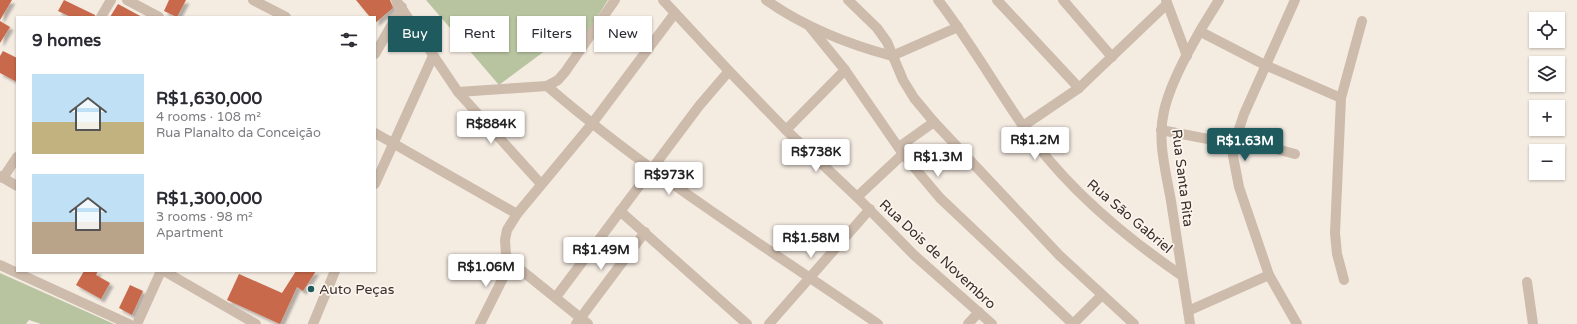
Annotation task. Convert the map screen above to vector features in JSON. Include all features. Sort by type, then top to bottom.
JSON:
[{"type":"street","points":[[102,16],[111,0]]},
{"type":"street","points":[[127,0],[157,16]]},
{"type":"street","points":[[253,0],[284,16]]},
{"type":"street","points":[[458,92],[547,86],[558,80],[615,0]]},
{"type":"street","name":"Rua Dois de Novembro","points":[[663,0],[786,130],[870,209],[914,255],[992,324]]},
{"type":"street","points":[[766,0],[810,27],[847,42],[892,56],[958,27]]},
{"type":"street","points":[[848,0],[877,28],[887,42],[903,80],[914,98],[934,122],[1059,255],[1134,324]]},
{"type":"street","name":"Rua São Gabriel","points":[[938,0],[958,27],[1023,126],[1048,159],[1080,194],[1150,254],[1181,275]]},
{"type":"street","points":[[997,0],[1078,88]]},
{"type":"street","points":[[1063,0],[1112,57]]},
{"type":"street","name":"Rua Santa Rita","points":[[1190,324],[1164,162],[1161,130],[1163,112],[1168,95],[1187,56],[1219,0]]},
{"type":"street","points":[[1295,0],[1265,65],[1235,141],[1234,169],[1269,275],[1297,324]]},
{"type":"street","points":[[1023,126],[1078,88],[1112,57],[1167,2],[1187,56]]},
{"type":"street","points":[[376,52],[399,4]]},
{"type":"street","points":[[399,4],[458,92],[541,184]]},
{"type":"street","points":[[645,232],[582,322],[556,297],[511,262],[506,255],[504,240],[507,230],[517,214],[591,125],[675,13]]},
{"type":"street","points":[[1344,280],[1337,254],[1335,233],[1341,98],[1362,21]]},
{"type":"street","points":[[810,27],[844,70],[901,151],[940,198],[1073,324],[1102,295]]},
{"type":"street","points":[[1200,32],[1265,65],[1341,98]]},
{"type":"street","points":[[376,182],[434,56]]},
{"type":"street","points":[[786,130],[844,70]]},
{"type":"street","points":[[556,297],[699,106],[729,71]]},
{"type":"street","points":[[547,86],[591,125],[652,170],[878,324]]},
{"type":"street","points":[[857,197],[901,151],[934,122]]},
{"type":"street","points":[[1161,130],[1235,141],[1295,154]]},
{"type":"street","points":[[376,133],[394,142],[517,214]]},
{"type":"street","points":[[16,158],[2,177],[16,185]]},
{"type":"street","points":[[770,324],[870,209]]},
{"type":"street","points":[[620,211],[747,324]]},
{"type":"street","points":[[480,324],[511,262]]},
{"type":"street","points":[[0,265],[129,324]]},
{"type":"street","points":[[137,324],[163,272]]},
{"type":"street","points":[[165,272],[256,324]]},
{"type":"street","points":[[313,324],[335,272]]},
{"type":"street","points":[[1188,311],[1269,275]]},
{"type":"street","points":[[1527,282],[1533,324]]},
{"type":"street","points":[[968,324],[979,312]]},
{"type":"green space","points":[[426,0],[608,0],[598,16],[594,16],[594,22],[586,34],[586,16],[517,16],[517,52],[543,52],[499,85],[471,52],[509,52],[509,16],[450,16],[450,28],[442,19],[442,16],[440,16]]},
{"type":"green space","points":[[0,273],[114,324],[41,324],[29,320],[26,324],[0,324]]},
{"type":"building","points":[[0,0],[12,0],[0,20]]},
{"type":"building","points":[[64,0],[95,16],[69,16],[58,11]]},
{"type":"building","points":[[169,0],[186,0],[178,16],[164,11]]},
{"type":"building","points":[[356,0],[390,0],[393,8],[376,22],[376,16],[369,16]]},
{"type":"building","points":[[118,4],[140,16],[111,16]]},
{"type":"building","points":[[0,21],[10,27],[0,43]]},
{"type":"building","points":[[3,51],[16,58],[16,81],[0,73],[0,56]]},
{"type":"building","points":[[83,272],[98,272],[96,275],[110,283],[101,299],[76,285]]},
{"type":"building","points":[[295,272],[315,272],[303,291],[297,287],[280,324],[227,300],[239,274],[282,293]]},
{"type":"building","points":[[130,285],[143,291],[132,315],[119,308]]},
{"type":"place","name":"Auto Peças","points":[[311,289]]}]
